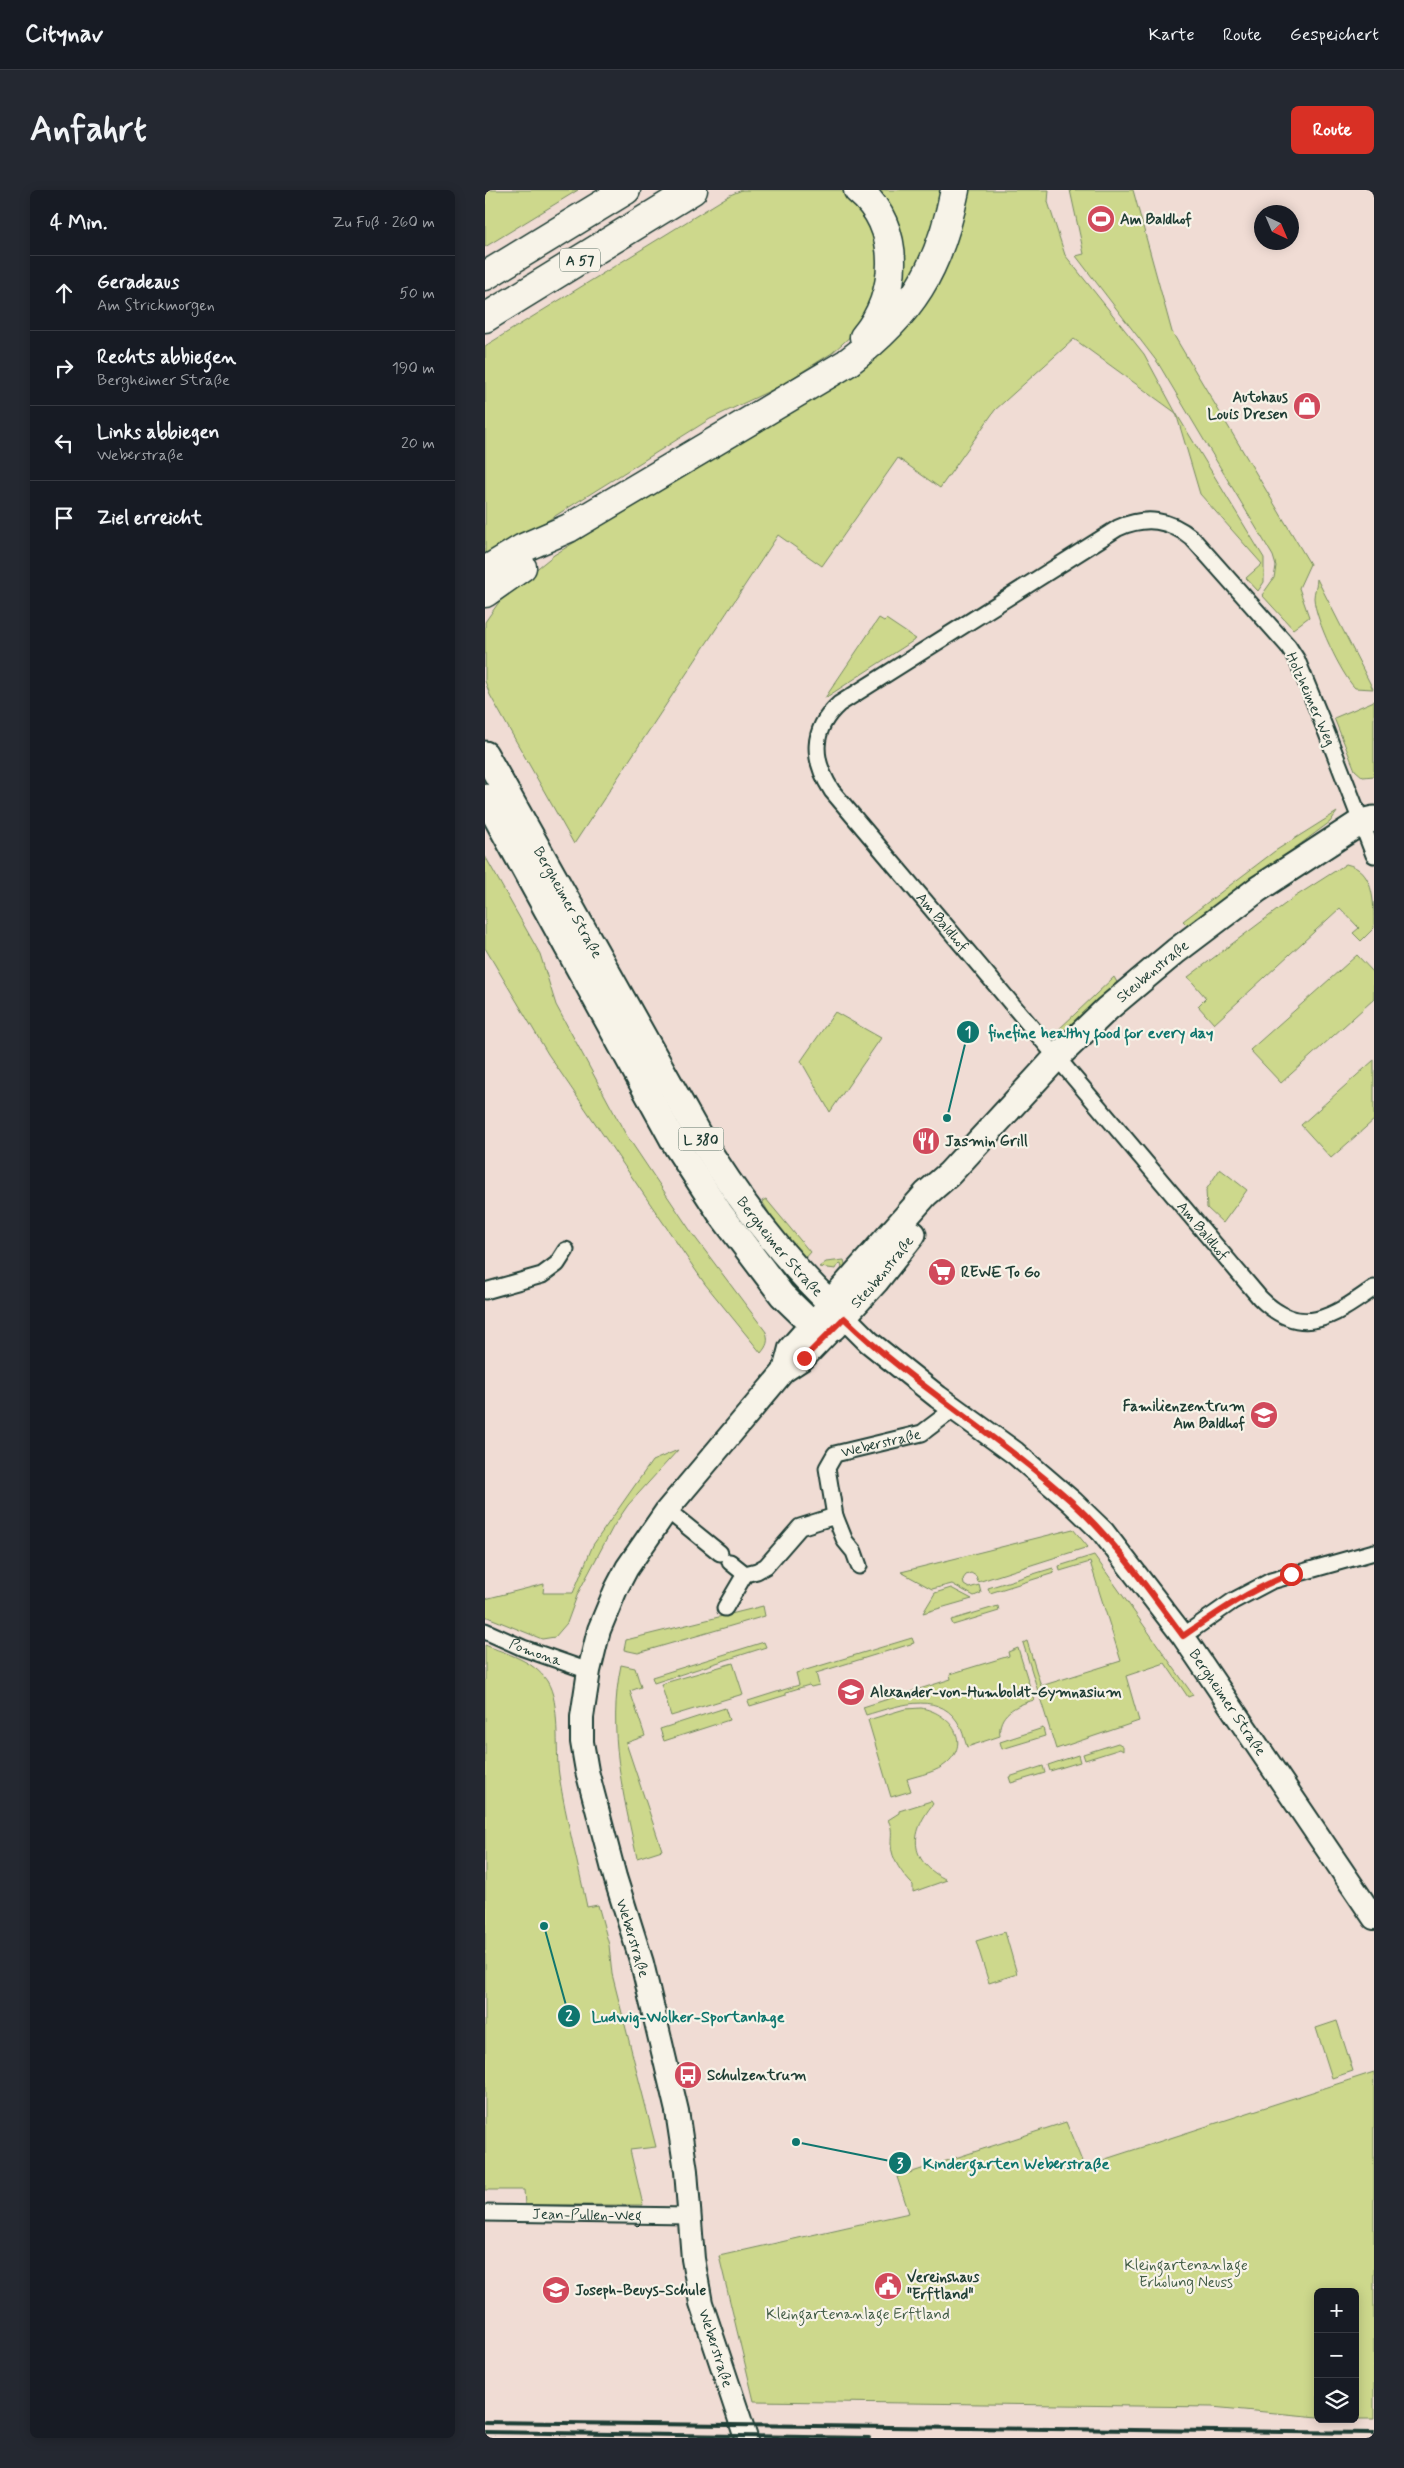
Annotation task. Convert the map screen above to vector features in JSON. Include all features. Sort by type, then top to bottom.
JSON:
[{"type":"highway","name":"A 57","points":[[485,276],[626,190]]},
{"type":"highway","name":"A 57","points":[[485,318],[693,190]]},
{"type":"highway","points":[[825,375],[871,328],[881,312],[888,294],[892,274],[891,253],[887,234],[877,212],[858,190]]},
{"type":"highway","points":[[488,580],[569,528],[847,363],[870,346],[907,308],[933,265],[947,226],[955,190]]},
{"type":"main road","name":"Bergheimer Straße","points":[[485,754],[698,1134],[727,1181],[755,1220],[795,1268],[829,1318]]},
{"type":"main road","name":"Bergheimer Straße","points":[[485,797],[677,1147],[720,1213],[782,1295],[829,1318],[869,1342],[1043,1477],[1094,1523],[1129,1563],[1183,1636],[1374,1918]]},
{"type":"main road","points":[[1367,821],[1374,800]]},
{"type":"main road","name":"Steubenstraße","points":[[829,1318],[913,1233],[935,1202],[949,1174],[1056,1058],[1107,1009],[1205,928],[1258,889],[1367,821]]},
{"type":"main road","name":"Weberstraße","points":[[746,2438],[701,2302],[693,2258],[677,2111],[642,1963],[626,1915],[587,1771],[582,1742],[582,1717],[589,1671],[599,1630],[615,1589],[646,1539],[667,1510],[783,1370],[790,1348],[829,1318]]},
{"type":"street","name":"Holzheimer Weg","points":[[1142,520],[1171,524],[1187,534],[1288,646],[1367,821],[1374,854]]},
{"type":"street","name":"Am Baldhof","points":[[1142,520],[1118,528],[839,704],[829,713],[821,726],[817,761],[832,791],[1056,1058],[1269,1307],[1294,1319],[1319,1320],[1341,1312],[1374,1288]]},
{"type":"street","points":[[485,1291],[542,1275],[557,1264],[566,1250]]},
{"type":"street","name":"Weberstraße","points":[[859,1566],[854,1552],[845,1541],[835,1516],[827,1468],[835,1454],[922,1432],[955,1408]]},
{"type":"street","points":[[667,1510],[745,1574]]},
{"type":"street","points":[[725,1608],[745,1574],[766,1566],[799,1527],[835,1516]]},
{"type":"street","points":[[1183,1636],[1233,1601],[1271,1582],[1374,1552]]},
{"type":"street","name":"Pomona","points":[[485,1631],[523,1648],[589,1671]]},
{"type":"street","name":"Jean-Pullen-Weg","points":[[485,2213],[689,2216]]},
{"type":"green space","points":[[485,190],[578,190],[485,247]]},
{"type":"green space","points":[[742,190],[841,190],[872,225],[880,254],[880,282],[853,334],[832,353],[778,387],[710,419],[523,536],[485,555],[485,346],[730,195]]},
{"type":"green space","points":[[871,190],[949,190],[931,255],[895,303]]},
{"type":"green space","points":[[966,190],[1049,190],[1048,202],[1065,255],[1144,354],[1176,413],[1074,339],[995,410],[940,488],[898,458],[822,566],[778,535],[574,844],[490,695],[485,681],[485,622],[504,595],[554,555],[829,385],[898,337],[926,302],[946,264]]},
{"type":"green space","points":[[1070,190],[1133,190],[1172,332],[1310,564],[1299,588],[1309,617],[1293,629],[1262,595],[1274,578],[1276,566],[1273,556],[1158,363],[1076,256],[1084,254]]},
{"type":"green space","points":[[1176,413],[1264,558],[1264,582],[1258,591],[1246,578],[1262,564],[1200,494]]},
{"type":"green space","points":[[1317,579],[1373,689],[1355,688],[1336,659],[1315,607],[1314,598]]},
{"type":"green space","points":[[879,618],[884,621],[886,619],[916,639],[825,698]]},
{"type":"green space","points":[[1374,701],[1374,776],[1363,777],[1355,770],[1334,718]]},
{"type":"green space","points":[[1337,812],[1330,822],[1189,927],[1183,921],[1275,851]]},
{"type":"green space","points":[[485,856],[540,954],[556,1005],[625,1133],[694,1236],[766,1332],[767,1343],[761,1353],[705,1284],[548,1054],[485,948]]},
{"type":"green space","points":[[1346,864],[1355,867],[1362,873],[1371,888],[1374,907],[1374,928],[1361,941],[1353,933],[1359,928],[1340,908],[1214,1024],[1198,1006],[1206,998],[1188,977],[1293,898]]},
{"type":"green space","points":[[1357,955],[1374,973],[1374,999],[1281,1083],[1250,1050]]},
{"type":"green space","points":[[1114,977],[1119,986],[1072,1029],[1057,1031]]},
{"type":"green space","points":[[835,1012],[881,1038],[830,1112],[801,1061]]},
{"type":"green space","points":[[1374,1060],[1374,1120],[1331,1158],[1301,1125]]},
{"type":"green space","points":[[1220,1169],[1247,1190],[1223,1223],[1207,1208],[1206,1190]]},
{"type":"green space","points":[[766,1199],[810,1252],[803,1260],[785,1240],[762,1201]]},
{"type":"green space","points":[[844,1260],[846,1268],[842,1268],[841,1264],[836,1269],[819,1267],[826,1262]]},
{"type":"green space","points":[[678,1450],[628,1505],[613,1527],[578,1593],[567,1623],[555,1637],[542,1639],[485,1616],[485,1599],[544,1584],[543,1593],[573,1593],[593,1545],[652,1461]]},
{"type":"green space","points":[[1073,1529],[1088,1547],[978,1582],[976,1576],[971,1573],[966,1575],[963,1579],[964,1585],[969,1588],[979,1585],[981,1593],[974,1596],[952,1584],[932,1589],[901,1572]]},
{"type":"green space","points":[[1094,1555],[1193,1695],[1188,1697],[1165,1663],[1126,1676],[1139,1721],[1056,1749],[1023,1643],[1027,1641],[1041,1686],[1121,1661],[1090,1562],[1060,1571],[1059,1566]]},
{"type":"green space","points":[[1053,1568],[1054,1573],[990,1593],[988,1588]]},
{"type":"green space","points":[[951,1588],[972,1599],[923,1613],[935,1593]]},
{"type":"green space","points":[[763,1606],[765,1616],[638,1653],[624,1650],[626,1640]]},
{"type":"green space","points":[[998,1606],[999,1611],[953,1625],[951,1620]]},
{"type":"green space","points":[[912,1638],[914,1643],[816,1673],[819,1685],[811,1687],[809,1685],[786,1692],[786,1695],[750,1706],[748,1701],[799,1685],[796,1673]]},
{"type":"green space","points":[[764,1642],[766,1647],[654,1683],[652,1677]]},
{"type":"green space","points":[[485,1645],[519,1658],[535,1668],[547,1681],[551,1690],[556,1714],[559,1775],[587,1907],[598,1905],[609,1945],[612,1974],[656,2147],[630,2150],[643,2205],[525,2205],[524,2190],[485,2190]]},
{"type":"green space","points":[[1018,1648],[1034,1700],[1015,1708],[1005,1716],[1000,1728],[1000,1736],[967,1747],[957,1721],[938,1706],[926,1703],[902,1705],[866,1715],[863,1707],[951,1679],[950,1674],[1009,1656],[1008,1652]]},
{"type":"green space","points":[[733,1663],[743,1694],[671,1716],[661,1684]]},
{"type":"green space","points":[[621,1665],[635,1668],[641,1687],[630,1691],[645,1736],[626,1743],[662,1850],[637,1858],[622,1786],[616,1738],[617,1690]]},
{"type":"green space","points":[[725,1708],[729,1720],[664,1741],[660,1729]]},
{"type":"green space","points":[[921,1708],[940,1715],[948,1721],[957,1737],[958,1745],[954,1754],[943,1766],[907,1779],[911,1791],[891,1797],[868,1720],[905,1709]]},
{"type":"green space","points":[[1043,1728],[1045,1736],[1002,1749],[1000,1742]]},
{"type":"green space","points":[[1118,1743],[1123,1746],[1123,1751],[1120,1749],[1085,1760],[1083,1754]]},
{"type":"green space","points":[[1078,1755],[1080,1762],[1050,1771],[1048,1765]]},
{"type":"green space","points":[[1043,1766],[1045,1773],[1011,1783],[1009,1777]]},
{"type":"green space","points":[[931,1801],[933,1804],[919,1826],[917,1847],[926,1865],[947,1880],[913,1892],[913,1885],[895,1861],[888,1820],[899,1813],[899,1811]]},
{"type":"green space","points":[[1005,1932],[1017,1974],[989,1983],[976,1941]]},
{"type":"green space","points":[[1337,2021],[1353,2071],[1332,2078],[1316,2028]]},
{"type":"green space","name":"Kleingartenanlage Erholung Neuss","points":[[1374,2072],[1374,2419],[1359,2419],[1359,2288],[1314,2288],[1314,2417],[1212,2407],[754,2401],[719,2256],[909,2213],[897,2177],[1066,2122],[1084,2166]]},
{"type":"railway","points":[[485,2422],[1374,2433]]},
{"type":"railway","points":[[485,2432],[869,2438]]},
{"type":"place","name":"Am Baldhof","points":[[1101,219]]},
{"type":"place","name":"Autohaus Louis Dresen","points":[[1307,406]]},
{"type":"place","name":"finefine healthy food for every day","points":[[947,1118]]},
{"type":"place","name":"Jasmin Grill","points":[[926,1141]]},
{"type":"place","name":"REWE To Go","points":[[942,1272]]},
{"type":"place","name":"Familienzentrum Am Baldhof","points":[[1264,1415]]},
{"type":"place","name":"Alexander-von-Humboldt-Gymnasium","points":[[851,1692]]},
{"type":"place","name":"Ludwig-Wolker-Sportanlage","points":[[544,1926]]},
{"type":"place","name":"Schulzentrum","points":[[688,2075]]},
{"type":"place","name":"Kindergarten Weberstraße","points":[[796,2142]]},
{"type":"place","name":"Vereinshaus \"Erftland\"","points":[[888,2286]]},
{"type":"place","name":"Joseph-Beuys-Schule","points":[[556,2290]]},
{"type":"route","points":[[804,1358],[844,1318],[869,1342],[938,1397],[1015,1454],[1072,1502],[1103,1532],[1183,1636],[1252,1590],[1291,1574]]},
{"type":"park label","name":"Kleingartenanlage Erftland","points":[[858,2314]]}]
